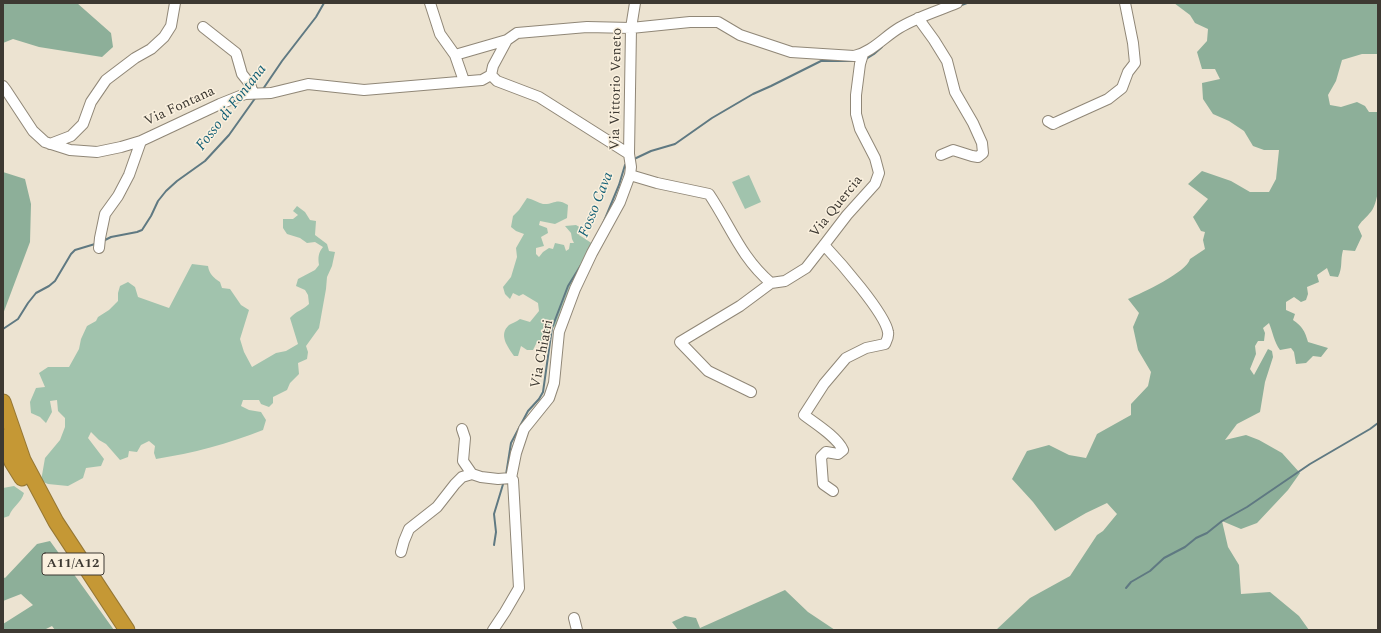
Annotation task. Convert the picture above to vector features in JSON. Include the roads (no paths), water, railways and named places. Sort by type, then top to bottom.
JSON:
[{"type":"highway","name":"A11/A12","points":[[3,402],[23,460],[52,524]]},
{"type":"highway","name":"A11/A12","points":[[3,437],[12,462],[102,600],[117,630]]},
{"type":"highway","name":"A11/A12","points":[[102,600],[128,630]]},
{"type":"street","points":[[50,144],[71,136],[83,124],[91,102],[106,80],[134,58],[151,49],[164,37],[171,26],[175,3]]},
{"type":"street","points":[[430,3],[440,34],[455,55],[464,81]]},
{"type":"street","name":"Via Vittorio Veneto","points":[[630,163],[631,28],[635,3]]},
{"type":"street","points":[[455,55],[488,47],[507,40],[517,33],[586,27],[631,28],[690,22],[718,22],[740,35],[791,52],[854,56],[862,58],[899,28],[919,21],[957,3]]},
{"type":"street","points":[[1048,121],[1053,124],[1062,120],[1108,99],[1122,88],[1128,72],[1135,62],[1133,42],[1125,3]]},
{"type":"street","points":[[919,21],[934,40],[947,61],[955,92],[973,123],[982,143],[983,153],[978,157],[953,150],[941,155]]},
{"type":"street","points":[[203,27],[236,53],[242,74],[257,93]]},
{"type":"street","points":[[507,40],[493,66],[491,75],[497,81],[539,97],[657,183],[709,194],[737,244],[760,274],[771,283],[740,306],[680,342],[708,371],[751,392]]},
{"type":"street","name":"Via Quercia","points":[[771,283],[785,281],[806,268],[847,215],[878,179],[879,173],[875,158],[860,129],[856,114],[856,95],[862,58]]},
{"type":"street","name":"Via Fontana","points":[[3,86],[33,131],[45,142],[70,150],[97,152],[140,141],[245,94],[271,93],[308,84],[364,90],[482,80],[491,75]]},
{"type":"street","points":[[99,244],[105,214],[118,196],[129,175],[140,141]]},
{"type":"street","name":"Via Chiatri","points":[[493,630],[519,588],[513,480],[510,478],[516,453],[524,429],[549,398],[554,383],[559,332],[575,289],[592,253],[620,202],[630,163]]},
{"type":"street","points":[[824,245],[880,314],[888,332],[888,338],[885,344],[866,348],[846,358],[824,384],[804,415],[824,430],[841,446],[843,450],[838,454],[826,452],[821,457],[823,484],[833,491]]},
{"type":"street","points":[[462,429],[465,438],[464,461],[472,474]]},
{"type":"street","points":[[401,552],[409,529],[437,507],[462,477],[472,474],[481,477],[498,479],[510,478]]},
{"type":"street","points":[[574,618],[577,630]]},
{"type":"waterway","name":"Fosso di Fontana","points":[[263,89],[282,61],[316,17],[324,3]]},
{"type":"waterway","name":"Fosso Cava","points":[[959,6],[967,3]]},
{"type":"waterway","name":"Fosso Cava","points":[[866,59],[882,47]]},
{"type":"waterway","name":"Fosso Cava","points":[[632,160],[651,151],[675,144],[712,118],[753,94],[821,61],[858,61]]},
{"type":"waterway","name":"Fosso di Fontana","points":[[103,241],[111,237],[142,230],[158,201],[166,191],[177,181],[205,161],[229,135],[256,97]]},
{"type":"waterway","name":"Fosso Cava","points":[[602,226],[619,185],[625,165],[627,164]]},
{"type":"waterway","name":"Fosso di Fontana","points":[[3,329],[18,319],[36,293],[55,281],[75,250],[95,244]]},
{"type":"waterway","name":"Fosso Cava","points":[[506,475],[511,443],[528,411],[543,392],[552,328],[568,286],[581,265]]},
{"type":"waterway","points":[[1126,588],[1131,582],[1150,571],[1164,558],[1185,547],[1196,538],[1207,533],[1222,521],[1247,507],[1310,464],[1378,423]]},
{"type":"waterway","name":"Fosso Cava","points":[[494,545],[496,532],[494,514],[504,481]]}]
